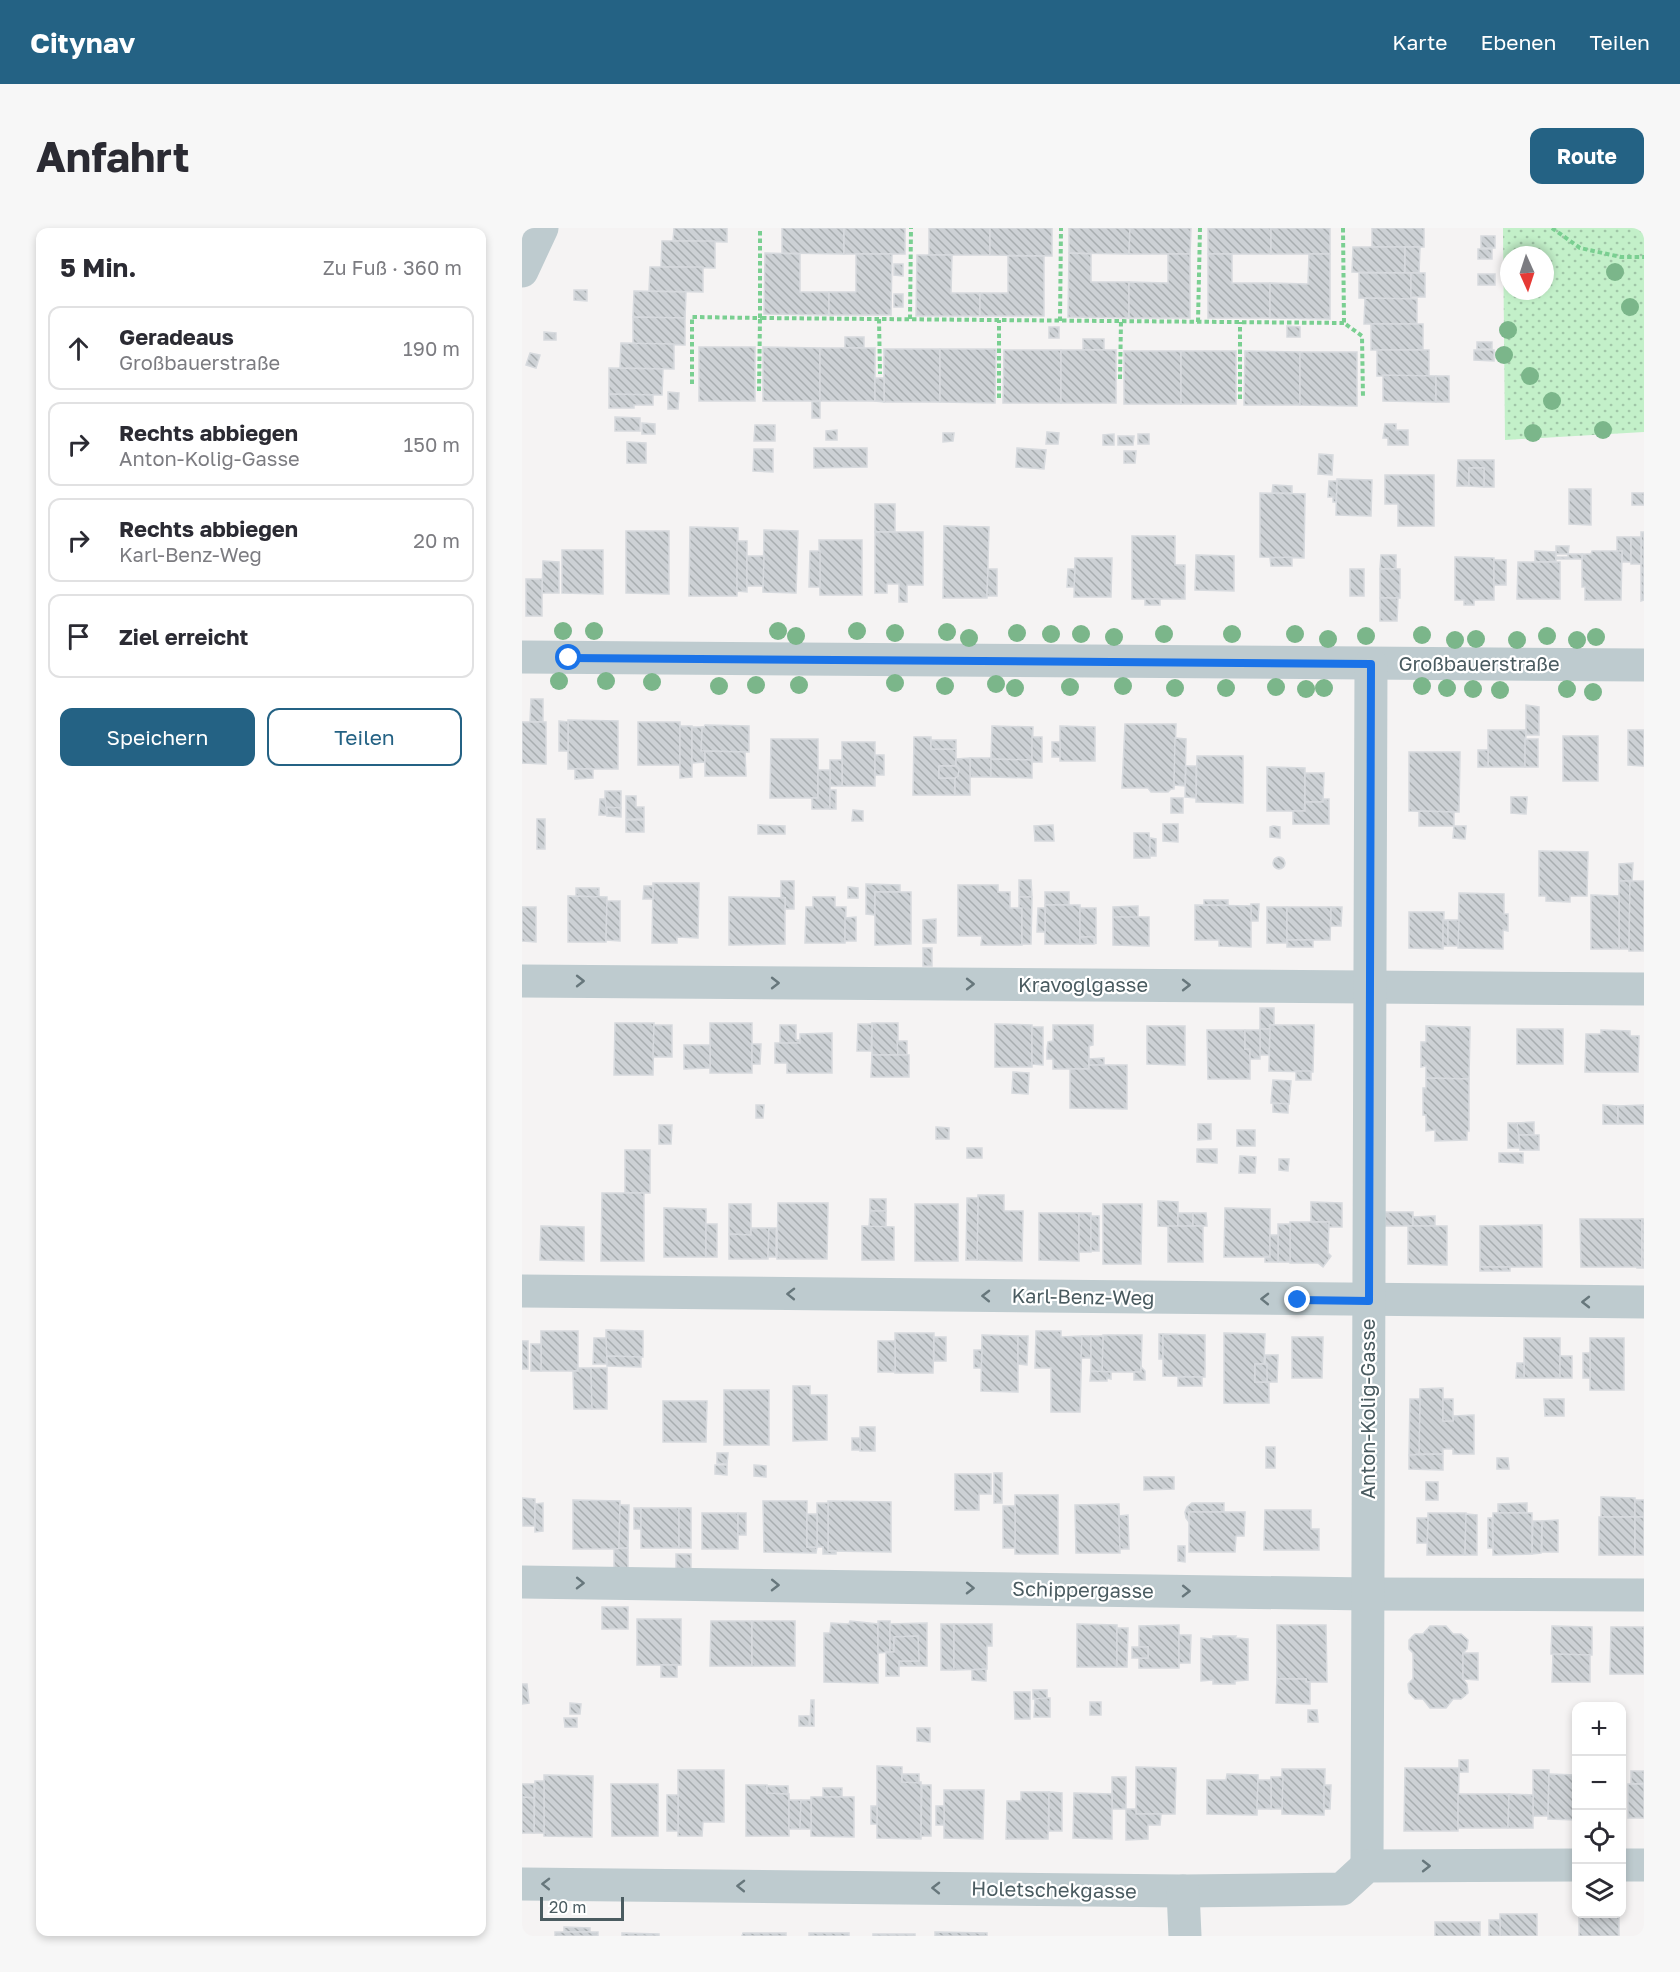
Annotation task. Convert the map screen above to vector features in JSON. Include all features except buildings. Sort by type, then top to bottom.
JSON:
[{"type":"street","points":[[522,271],[542,228]]},
{"type":"street","name":"Großbauerstraße","points":[[522,657],[1644,665]]},
{"type":"street","name":"Anton-Kolig-Gasse","points":[[1367,1866],[1371,664]]},
{"type":"street","name":"Kravoglgasse","points":[[522,981],[1644,989]]},
{"type":"street","name":"Karl-Benz-Weg","points":[[522,1291],[1644,1302]]},
{"type":"street","name":"Schippergasse","points":[[522,1582],[1368,1594],[1644,1595]]},
{"type":"street","points":[[1367,1866],[1572,1865]]},
{"type":"street","points":[[1626,1865],[1644,1865]]},
{"type":"street","name":"Holetschekgasse","points":[[522,1884],[1183,1891],[1342,1889],[1367,1866]]},
{"type":"street","points":[[1183,1891],[1185,1936]]},
{"type":"path","points":[[759,391],[760,228]]},
{"type":"path","points":[[910,228],[910,319]]},
{"type":"path","points":[[1060,321],[1061,228]]},
{"type":"path","points":[[1198,322],[1200,228]]},
{"type":"path","points":[[1343,228],[1344,323]]},
{"type":"path","points":[[1552,228],[1580,248],[1621,256],[1644,257]]},
{"type":"path","points":[[692,384],[692,317],[1344,323],[1362,336],[1363,397]]},
{"type":"path","points":[[879,319],[880,374]]},
{"type":"path","points":[[999,320],[999,398]]},
{"type":"path","points":[[1120,379],[1121,321]]},
{"type":"path","points":[[1240,322],[1240,399]]},
{"type":"green space","points":[[1503,228],[1644,228],[1644,432],[1505,440],[1504,300],[1554,300],[1554,246],[1503,246]]},
{"type":"route","points":[[569,658],[1371,664],[1369,1301],[1298,1300]]}]
